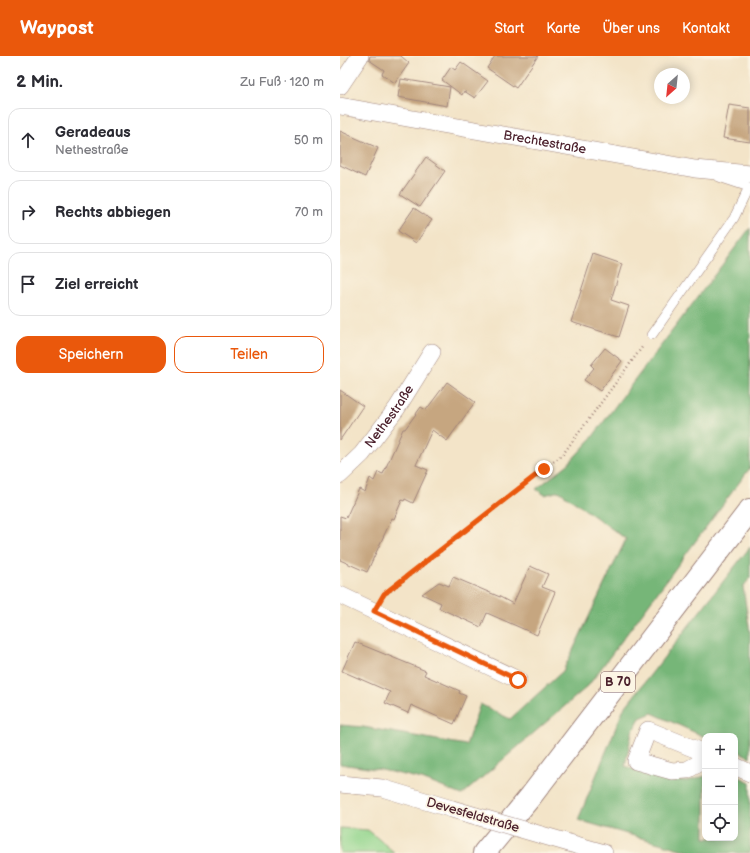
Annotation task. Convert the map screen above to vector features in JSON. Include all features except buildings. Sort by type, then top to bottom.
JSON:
[{"type":"highway","name":"B 70","points":[[484,853],[531,796],[750,510]]},
{"type":"street","points":[[340,86],[360,56]]},
{"type":"street","name":"Brechtestraße","points":[[340,106],[695,169],[750,174]]},
{"type":"street","name":"Nethestraße","points":[[340,474],[362,454],[397,408],[432,352]]},
{"type":"street","points":[[340,595],[518,680]]},
{"type":"street","points":[[702,752],[648,730],[636,761],[672,771],[687,770],[702,762]]},
{"type":"street","points":[[738,767],[750,772]]},
{"type":"street","name":"Devesfeldstraße","points":[[340,784],[382,788],[604,853]]},
{"type":"lane","points":[[652,335],[734,218],[749,187],[695,169]]},
{"type":"path","points":[[374,611],[384,594],[563,454],[652,335]]},
{"type":"green space","points":[[750,228],[750,468],[588,686],[462,795],[422,779],[382,770],[340,764],[340,725],[363,727],[466,745],[480,704],[510,719],[563,671],[626,539],[559,491],[545,495],[536,489],[567,465],[591,439]]},
{"type":"green space","points":[[750,547],[750,578],[743,587],[750,633],[750,757],[738,751],[738,733],[702,733],[702,736],[652,713],[640,718],[632,732],[625,766],[665,781],[688,781],[702,777],[702,841],[738,841],[738,776],[750,782],[750,853],[694,853],[578,820],[623,710]]},
{"type":"green space","points":[[340,828],[368,830],[395,853],[340,853]]},
{"type":"route","points":[[518,680],[374,611],[384,594],[544,469]]}]
